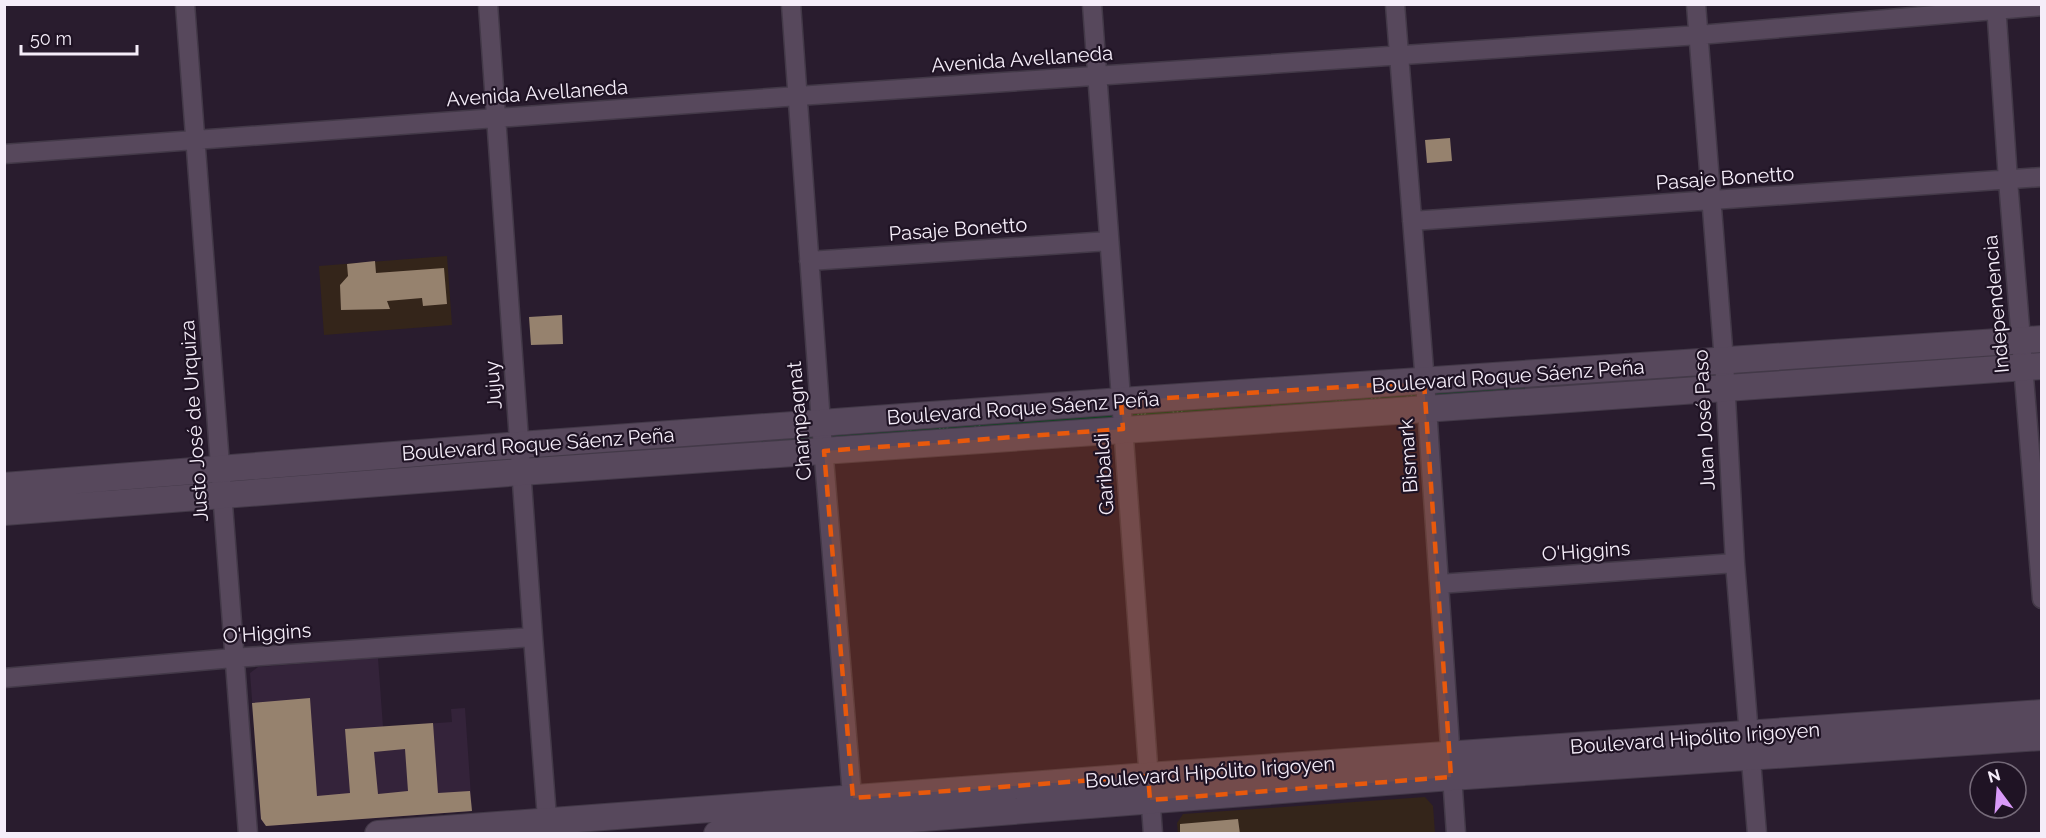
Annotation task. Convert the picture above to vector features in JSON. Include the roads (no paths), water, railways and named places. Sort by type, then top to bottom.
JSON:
[{"type":"street","name":"Justo José de Urquiza","points":[[184,4],[248,834]]},
{"type":"street","name":"Jujuy","points":[[488,4],[548,827]]},
{"type":"street","name":"Champagnat","points":[[791,4],[821,423],[855,828]]},
{"type":"street","name":"Garibaldi","points":[[1092,4],[1153,834]]},
{"type":"street","name":"Bismark","points":[[1395,4],[1427,408],[1456,834]]},
{"type":"street","name":"Juan José Paso","points":[[1696,4],[1724,362],[1735,563],[1757,834]]},
{"type":"street","name":"Avenida Avellaneda","points":[[4,154],[798,96],[1699,35],[1997,7],[2042,6]]},
{"type":"street","name":"Independencia","points":[[1997,7],[2008,180],[2033,366],[2042,599]]},
{"type":"street","name":"Pasaje Bonetto","points":[[1412,221],[1710,202],[2042,177]]},
{"type":"street","name":"Pasaje Bonetto","points":[[809,261],[1109,241]]},
{"type":"street","name":"Boulevard Roque Sáenz Peña","points":[[4,486],[1121,401],[2031,340]]},
{"type":"street","name":"Boulevard Roque Sáenz Peña","points":[[4,512],[521,472],[2033,366]]},
{"type":"street","name":"O'Higgins","points":[[1439,584],[1735,563]]},
{"type":"street","name":"O'Higgins","points":[[4,678],[233,658],[533,638]]},
{"type":"street","name":"Boulevard Hipólito Irigoyen","points":[[378,834],[548,827],[853,798],[1149,788],[1750,745],[2042,713]]},
{"type":"street","name":"Boulevard Hipólito Irigoyen","points":[[1750,745],[2042,737]]},
{"type":"street","name":"Boulevard Hipólito Irigoyen","points":[[717,834],[855,828],[1149,788]]}]
